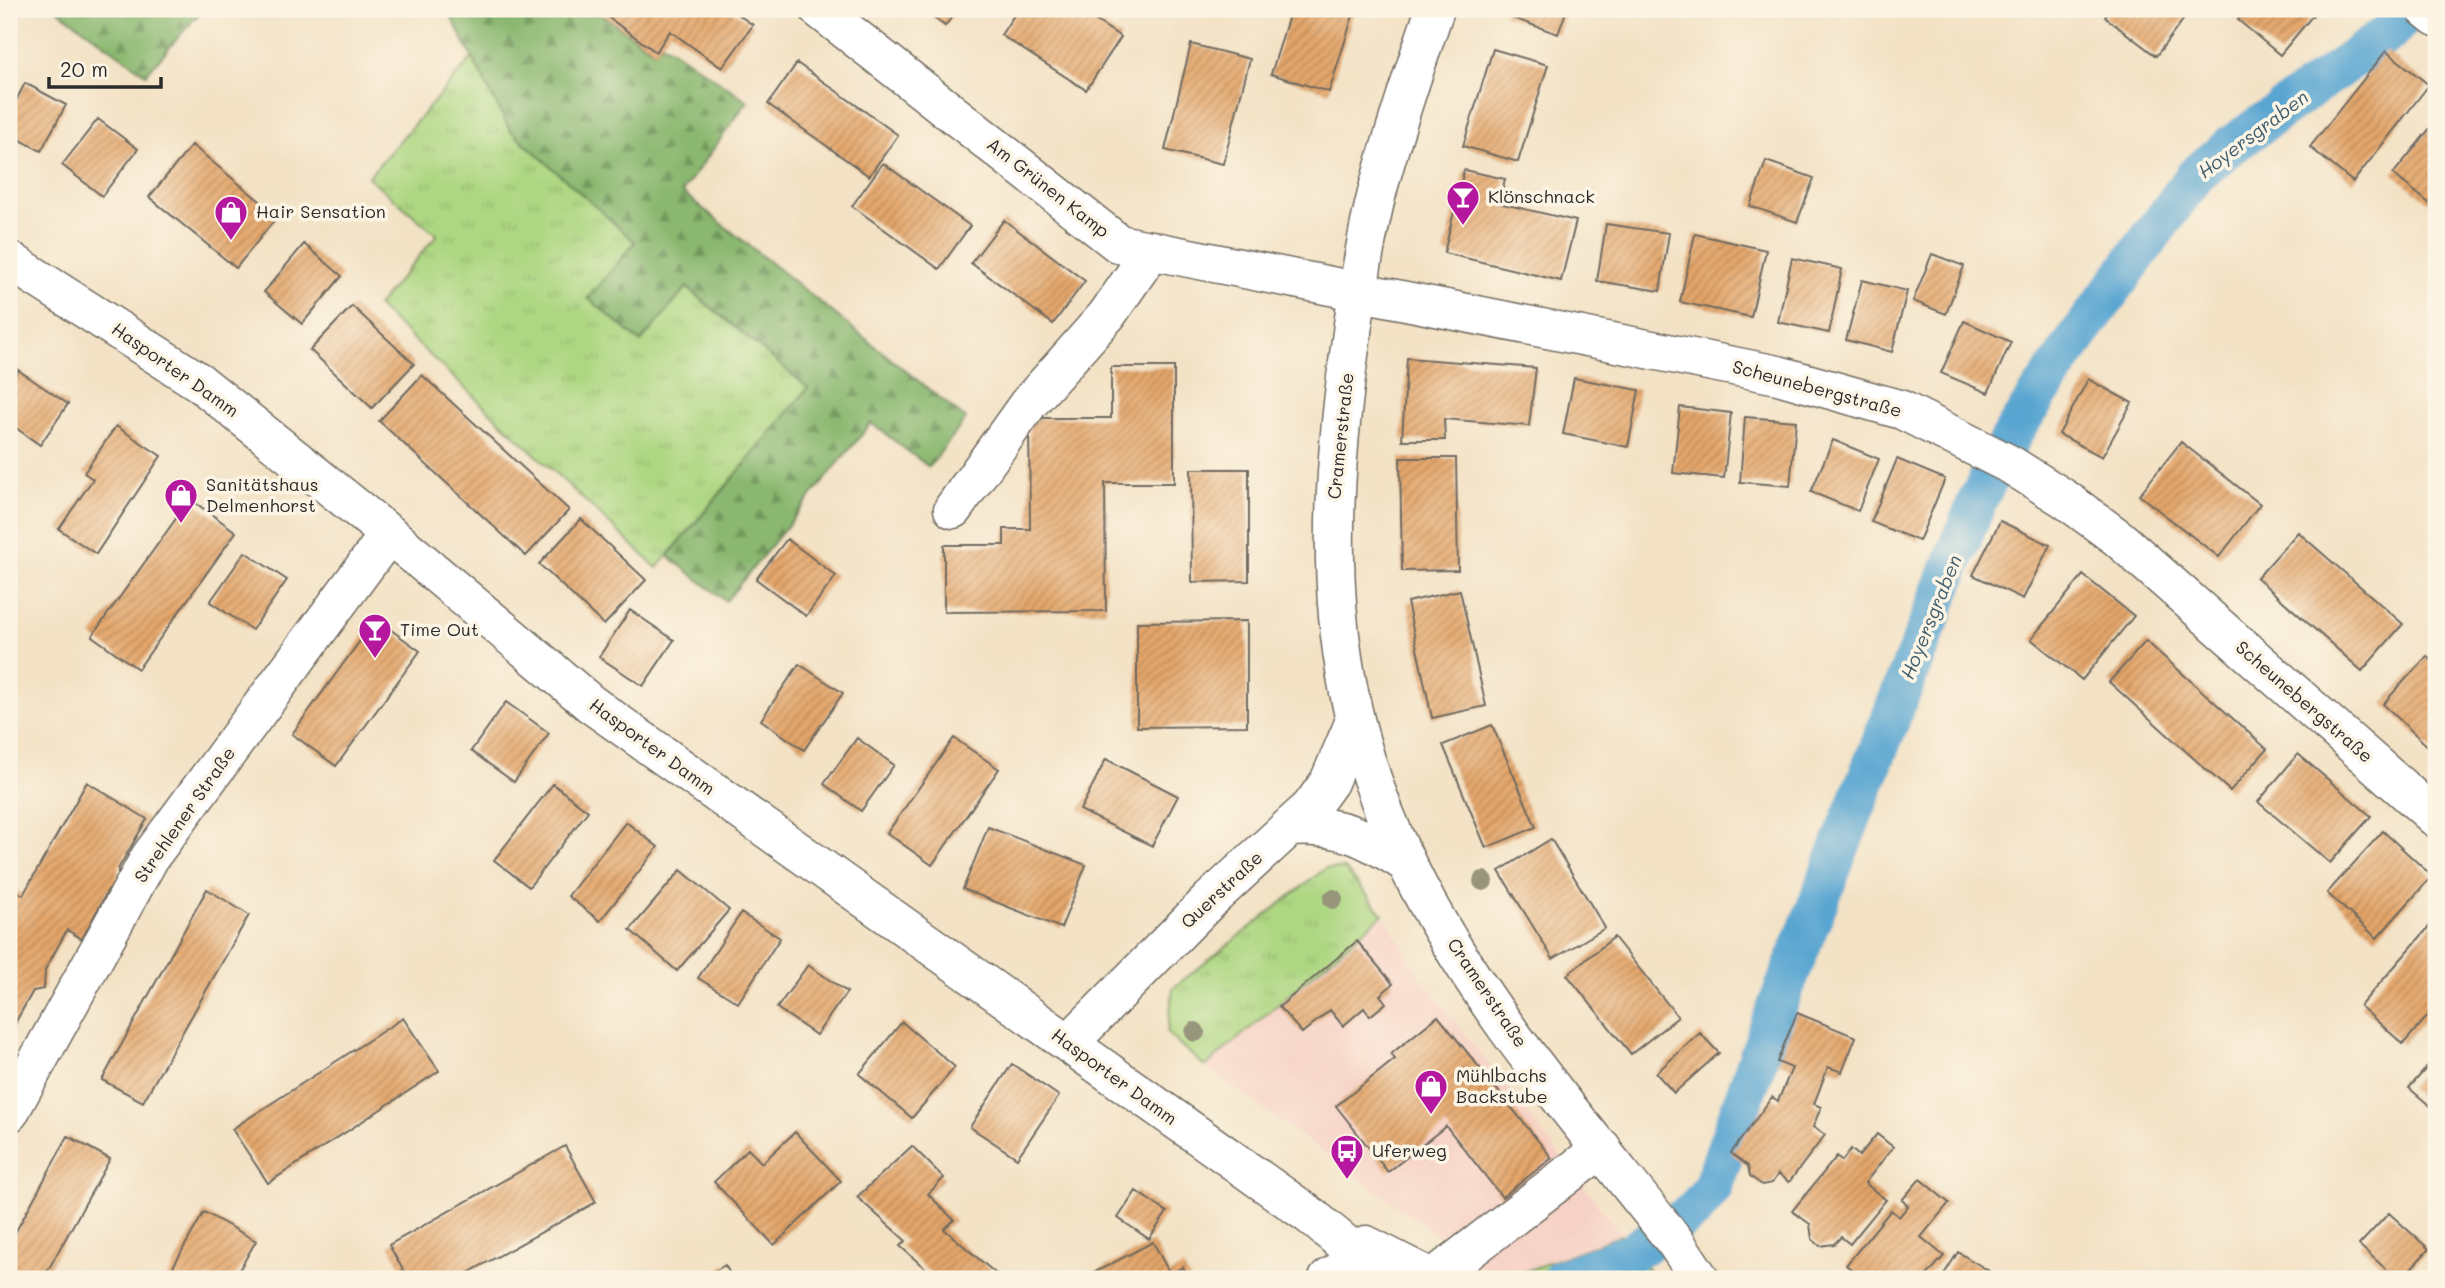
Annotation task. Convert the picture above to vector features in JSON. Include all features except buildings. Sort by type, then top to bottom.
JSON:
[{"type":"main road","name":"Am Grünen Kamp","points":[[819,9],[1119,243],[1357,293]]},
{"type":"main road","name":"Cramerstraße","points":[[1435,9],[1377,192],[1357,293],[1335,482],[1333,554],[1338,632],[1354,723],[1406,863],[1473,979],[1694,1266]]},
{"type":"main road","points":[[953,509],[1028,404],[1107,315],[1152,250]]},
{"type":"main road","name":"Hasporter Damm","points":[[9,260],[199,382],[389,534],[591,704],[1311,1216]]},
{"type":"main road","name":"Scheunebergstraße","points":[[1357,293],[1778,375],[1902,410],[1995,456],[2065,499],[2118,538],[2436,818]]},
{"type":"main road","name":"Strehlener Straße","points":[[9,1113],[18,1076],[150,857],[389,534]]},
{"type":"main road","name":"Querstraße","points":[[1069,1042],[1211,899],[1291,828],[1329,782],[1354,723]]},
{"type":"main road","name":"Cramerstraße","points":[[1291,828],[1320,826],[1344,831],[1381,847],[1406,863]]},
{"type":"main road","points":[[1311,1216],[1432,1279],[1602,1148]]},
{"type":"main road","points":[[1311,1216],[1374,1268]]},
{"type":"main road","points":[[1328,1279],[1374,1268]]},
{"type":"shaded area","points":[[1383,914],[1419,975],[1622,1235],[1499,1279],[1205,1067]]},
{"type":"green space","points":[[56,9],[203,9],[146,74]]},
{"type":"green space","points":[[447,9],[593,9],[655,52],[662,43],[748,101],[682,192],[966,419],[929,467],[871,423],[726,601],[668,556],[808,388],[687,287],[641,342],[588,298],[635,242],[510,130]]},
{"type":"green space","points":[[472,58],[510,130],[636,242],[588,298],[686,287],[809,388],[657,568],[377,306],[437,235],[368,177]]},
{"type":"green space","points":[[1326,868],[1345,869],[1383,914],[1205,1067],[1167,1033],[1173,988]]},
{"type":"green space","points":[[1622,1235],[1655,1279],[1505,1279]]},
{"type":"waterway","name":"Hoyersgraben","points":[[1562,1279],[1631,1253],[1694,1211],[1712,1188],[1771,1022],[1978,499],[2014,431],[2081,332],[2195,176],[2229,147],[2386,35],[2412,9]]},
{"type":"place","name":"Klönschnack","points":[[1463,227]]},
{"type":"place","name":"Hair Sensation","points":[[231,242]]},
{"type":"place","name":"Sanitätshaus Delmenhorst","points":[[181,525]]},
{"type":"place","name":"Time Out","points":[[375,660]]},
{"type":"place","name":"Mühlbachs Backstube","points":[[1431,1116]]},
{"type":"place","name":"Uferweg","points":[[1347,1181]]}]
